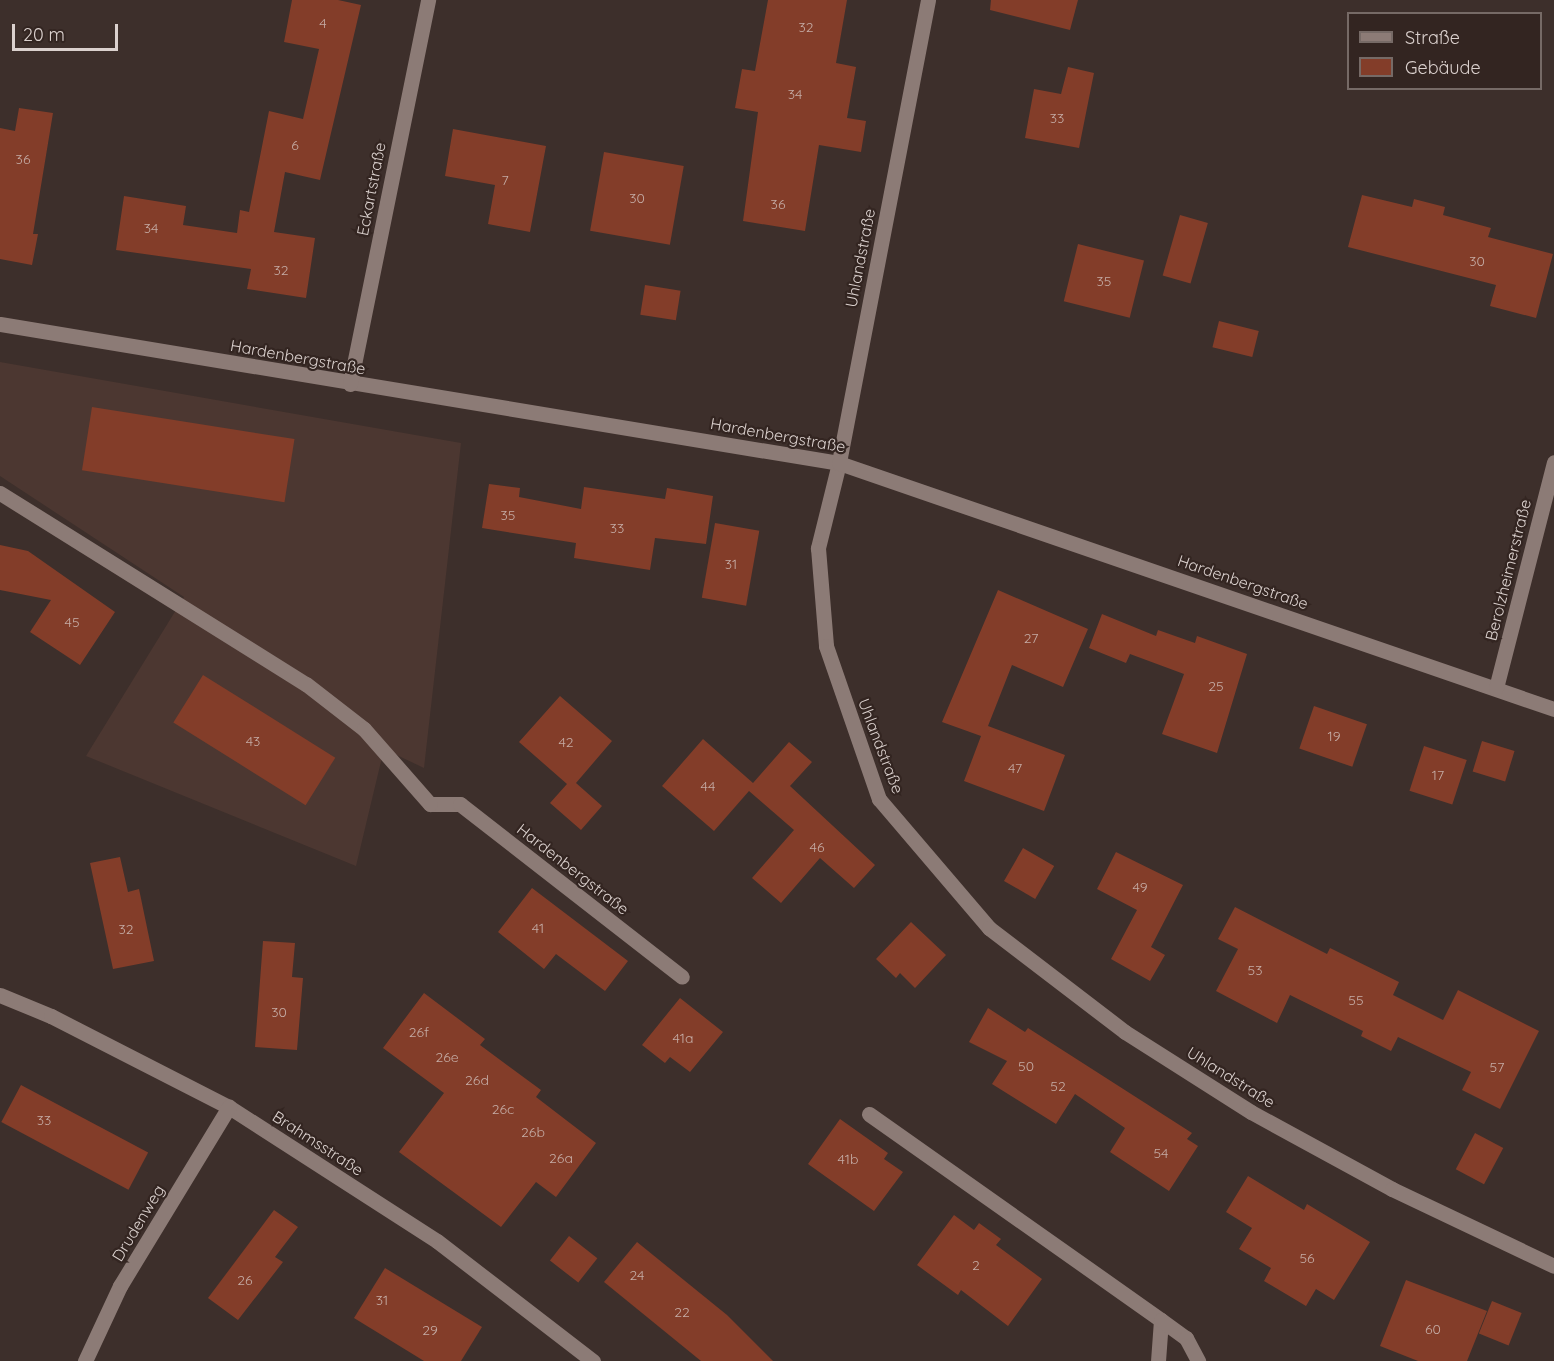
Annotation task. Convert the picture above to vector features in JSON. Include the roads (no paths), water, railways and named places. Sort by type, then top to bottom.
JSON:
[{"type":"street","name":"Eckartstraße","points":[[350,384],[428,0]]},
{"type":"street","name":"Uhlandstraße","points":[[928,0],[839,463],[818,548],[826,646],[879,799],[989,928],[1125,1032],[1251,1112],[1392,1189],[1554,1266]]},
{"type":"street","name":"Hardenbergstraße","points":[[0,324],[350,384],[839,463],[1554,709]]},
{"type":"street","name":"Berolzheimerstraße","points":[[1496,688],[1554,462]]},
{"type":"street","name":"Hardenbergstraße","points":[[0,493],[306,684],[364,729],[430,804],[460,804],[682,977]]},
{"type":"street","name":"Brahmsstraße","points":[[0,995],[51,1016],[229,1107],[437,1241],[593,1361]]},
{"type":"street","name":"Drudenweg","points":[[85,1361],[120,1286],[229,1107]]},
{"type":"street","points":[[869,1114],[1186,1338],[1198,1361]]},
{"type":"street","points":[[1158,1361],[1161,1320]]}]
